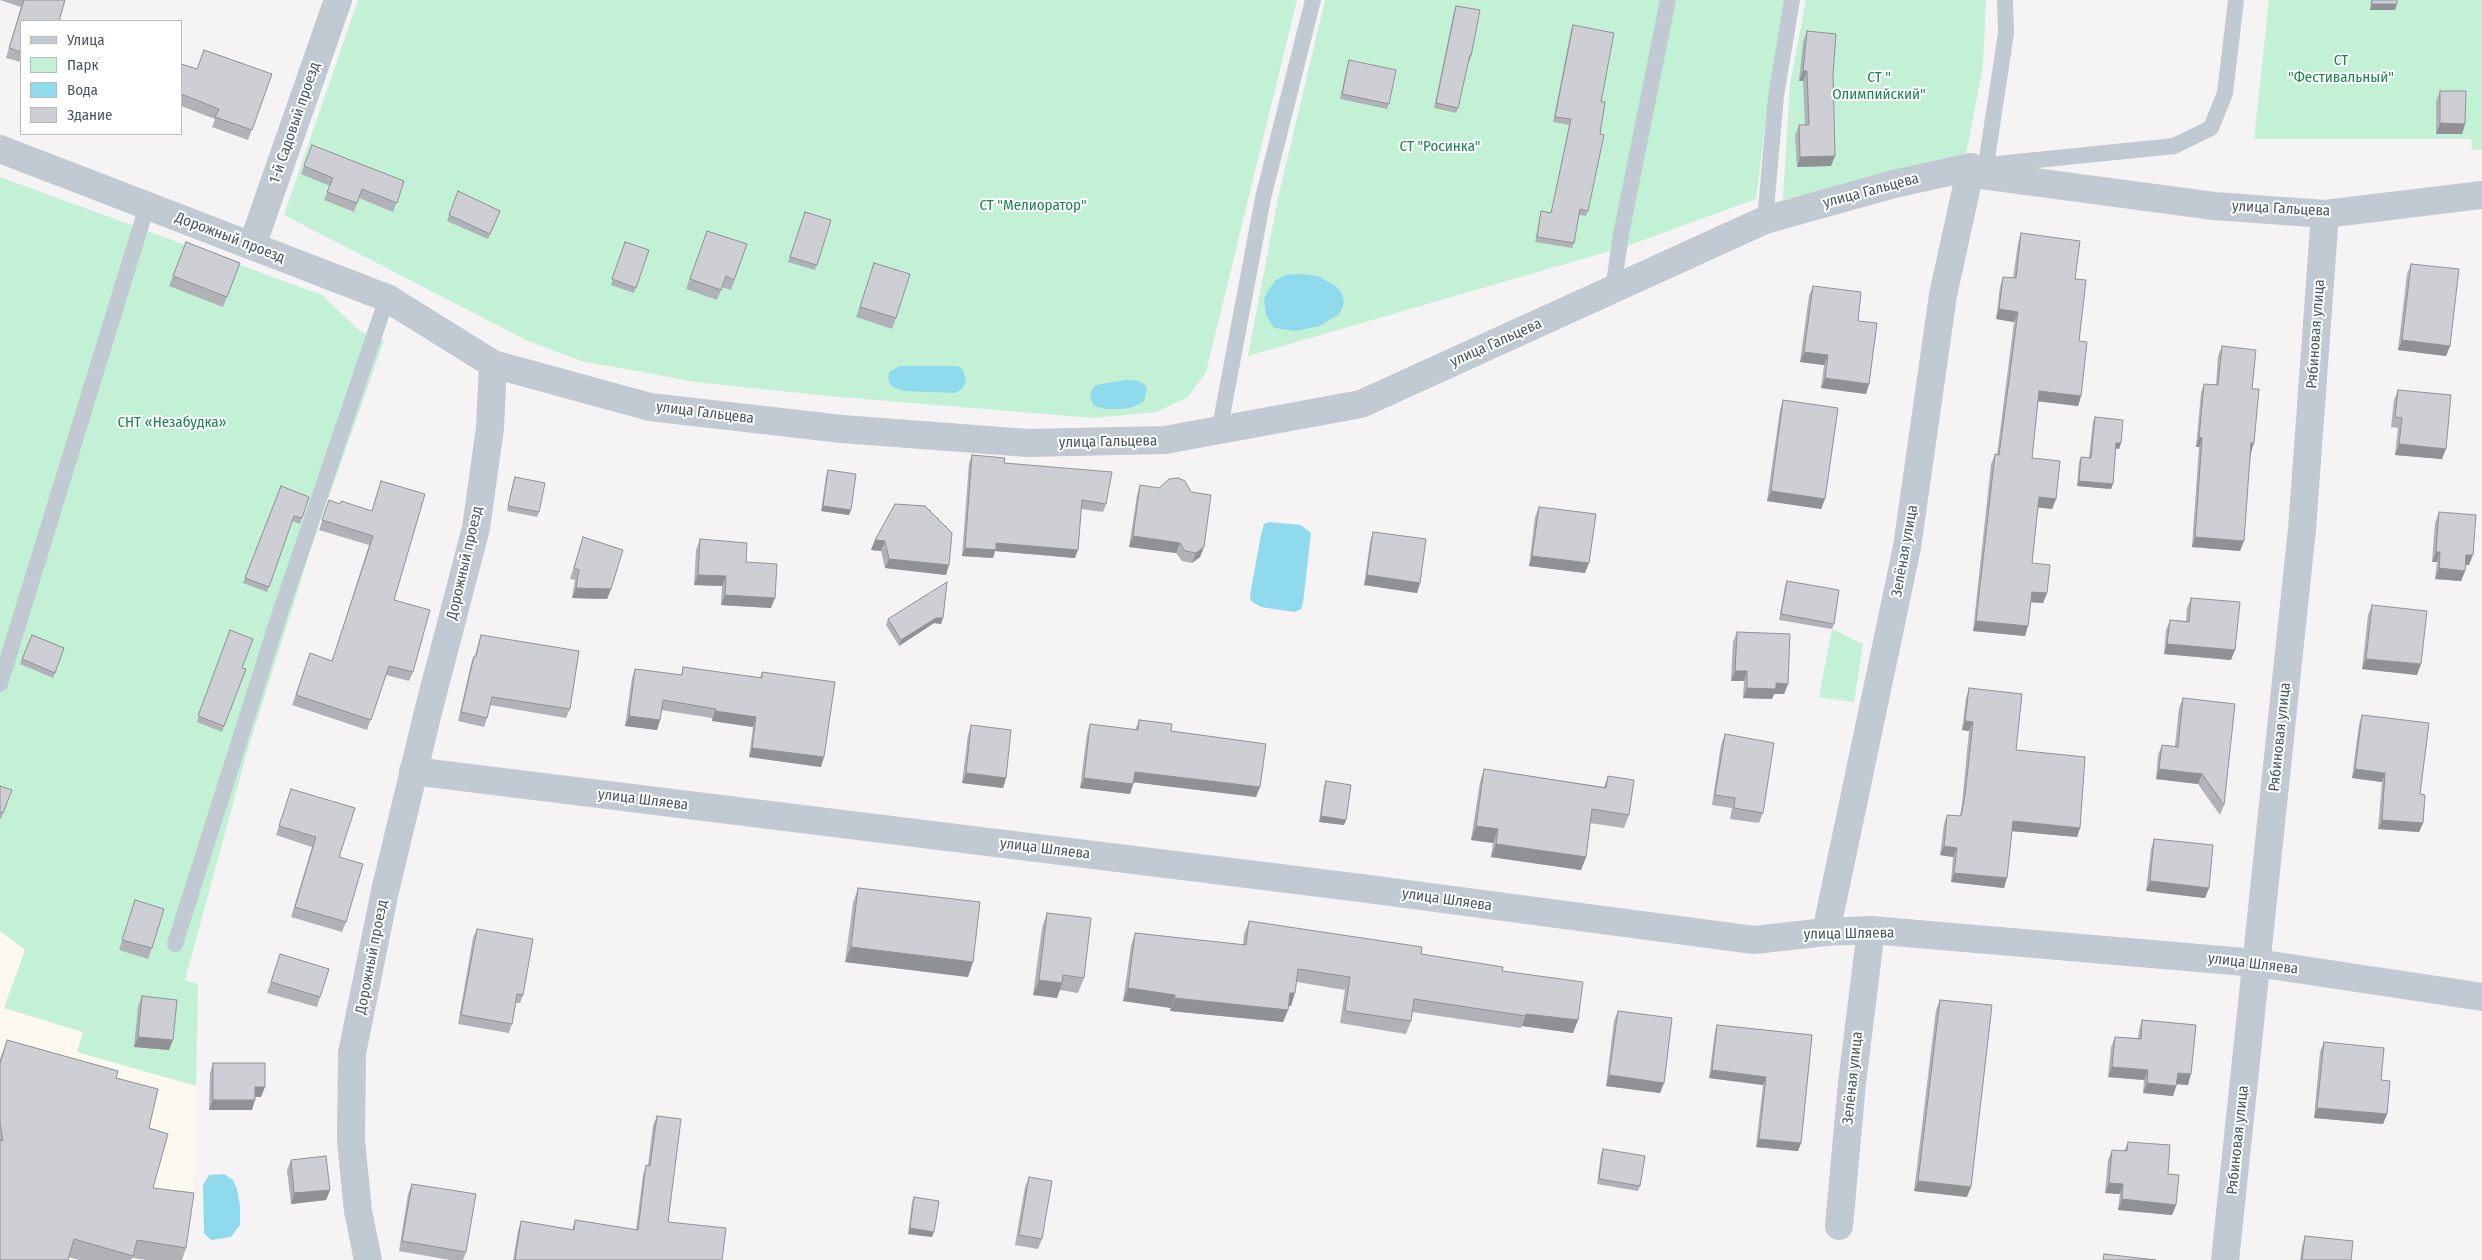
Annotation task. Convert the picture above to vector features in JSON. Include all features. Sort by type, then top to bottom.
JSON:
[{"type":"street","name":"1-й Садовый проезд","points":[[252,246],[338,0]]},
{"type":"street","name":"Дорожный проезд","points":[[0,149],[387,298],[494,364],[490,428],[476,528],[385,891],[352,1053],[351,1141],[358,1211],[368,1260]]},
{"type":"street","name":"улица Гальцева","points":[[494,364],[650,407],[842,429],[1028,443],[1165,440],[1218,432],[1361,404],[1766,220],[1894,184],[1978,166]]},
{"type":"street","name":"улица Гальцева","points":[[1978,166],[1974,174],[1984,176],[2214,206],[2325,214],[2482,196]]},
{"type":"street","name":"Зелёная улица","points":[[1826,932],[1907,546],[1943,295],[1978,166]]},
{"type":"street","name":"Рябиновая улица","points":[[2225,1260],[2302,529],[2325,214]]},
{"type":"street","name":"улица Шляева","points":[[414,771],[1361,888],[1754,940],[1826,932],[1871,930],[2257,962],[2482,997]]},
{"type":"street","name":"Зелёная улица","points":[[1839,1226],[1852,1082],[1871,930]]},
{"type":"lane","points":[[1218,432],[1263,198],[1313,0]]},
{"type":"lane","points":[[1613,290],[1621,234],[1668,0]]},
{"type":"lane","points":[[1766,220],[1776,96],[1792,0]]},
{"type":"lane","points":[[2005,0],[2006,33],[1978,166],[2174,146],[2211,128],[2225,93],[2236,0]]},
{"type":"lane","points":[[0,684],[148,206]]},
{"type":"lane","points":[[175,944],[278,618],[387,298]]},
{"type":"shaded area","points":[[0,931],[25,950],[5,1009],[83,1032],[78,1052],[196,1086],[197,1154],[186,1260],[0,1260]]},
{"type":"green space","name":"СТ \"Мелиоратор\"","points":[[358,0],[1297,0],[1206,372],[1188,397],[1156,412],[1094,418],[828,396],[696,382],[582,361],[528,341],[284,215]]},
{"type":"green space","name":"СТ \"Росинка\"","points":[[1325,0],[1785,0],[1768,103],[1756,199],[1627,246],[1248,356],[1278,198]]},
{"type":"green space","name":"СТ \" Олимпийский\"","points":[[1806,0],[1986,0],[1983,66],[1966,154],[1783,200],[1790,84]]},
{"type":"green space","name":"СТ \"Фестивальный\"","points":[[2269,0],[2482,0],[2482,150],[2472,150],[2471,139],[2254,139]]},
{"type":"green space","name":"СНТ «Незабудка»","points":[[0,177],[322,295],[361,332],[384,341],[315,536],[247,752],[185,980],[198,984],[196,1086],[77,1052],[83,1032],[4,1008],[25,950],[0,931]]},
{"type":"green space","points":[[1832,629],[1863,644],[1854,702],[1819,697]]},
{"type":"water","points":[[1285,275],[1318,276],[1337,287],[1342,294],[1344,302],[1342,309],[1338,315],[1319,326],[1296,331],[1274,328],[1266,315],[1264,300],[1267,292],[1276,280]]},
{"type":"water","points":[[900,366],[958,366],[963,370],[966,382],[962,389],[955,393],[903,391],[891,386],[888,379],[889,372]]},
{"type":"water","points":[[1126,380],[1138,381],[1144,384],[1147,389],[1144,401],[1133,407],[1123,409],[1104,409],[1093,405],[1090,395],[1096,385]]},
{"type":"water","points":[[1269,522],[1301,525],[1311,533],[1303,603],[1301,609],[1295,612],[1261,607],[1251,601],[1250,595],[1261,535],[1264,524]]},
{"type":"water","points":[[224,1174],[233,1180],[237,1189],[240,1205],[240,1225],[231,1237],[211,1240],[204,1233],[203,1185],[209,1175]]},
{"type":"building","points":[[24,0],[65,0],[59,20],[20,20],[20,52],[9,48]]},
{"type":"building","points":[[2372,0],[2397,0],[2397,4],[2372,4]]},
{"type":"building","points":[[1456,6],[1480,10],[1458,108],[1436,103]]},
{"type":"building","points":[[1573,25],[1614,33],[1601,102],[1605,102],[1600,134],[1604,135],[1588,211],[1580,209],[1574,243],[1537,237],[1541,211],[1551,213],[1571,119],[1555,117]]},
{"type":"building","points":[[1807,31],[1836,34],[1833,74],[1835,156],[1800,157],[1799,125],[1809,125],[1807,71],[1803,71]]},
{"type":"building","points":[[204,50],[272,74],[252,130],[215,117],[219,109],[182,94],[182,64],[197,69]]},
{"type":"building","points":[[1349,60],[1396,70],[1389,104],[1342,94]]},
{"type":"building","points":[[2440,91],[2466,91],[2465,124],[2440,123]]},
{"type":"building","points":[[312,145],[404,181],[397,203],[362,189],[357,203],[327,192],[333,178],[304,166]]},
{"type":"building","points":[[458,191],[500,211],[490,234],[449,215]]},
{"type":"building","points":[[805,212],[831,220],[817,265],[790,257]]},
{"type":"building","points":[[707,231],[747,244],[734,280],[726,276],[721,290],[690,279]]},
{"type":"building","points":[[2021,233],[2080,241],[2075,279],[2086,280],[2079,341],[2087,342],[2081,396],[2039,391],[2032,458],[2060,461],[2056,499],[2039,497],[2032,563],[2050,565],[2047,593],[2032,592],[2028,626],[1976,621],[1995,454],[1999,455],[2018,312],[1999,309],[2003,277],[2016,278]]},
{"type":"building","points":[[186,242],[240,263],[227,297],[173,276]]},
{"type":"building","points":[[625,242],[649,250],[636,288],[612,279]]},
{"type":"building","points":[[874,263],[910,274],[896,318],[860,307]]},
{"type":"building","points":[[2411,264],[2459,269],[2450,346],[2402,340]]},
{"type":"building","points":[[1813,286],[1861,292],[1858,321],[1877,323],[1869,384],[1825,378],[1828,355],[1804,352]]},
{"type":"building","points":[[2222,346],[2256,350],[2252,389],[2259,389],[2254,443],[2251,443],[2244,541],[2195,537],[2202,438],[2199,437],[2204,384],[2218,385]]},
{"type":"building","points":[[2398,390],[2451,395],[2446,449],[2399,444],[2402,418],[2395,417]]},
{"type":"building","points":[[1783,400],[1838,408],[1825,499],[1771,491]]},
{"type":"building","points":[[2095,417],[2123,420],[2121,443],[2116,443],[2113,484],[2079,481],[2081,457],[2091,458]]},
{"type":"building","points":[[972,455],[1005,458],[1004,463],[1112,472],[1106,504],[1082,500],[1078,550],[996,543],[996,550],[965,548]]},
{"type":"building","points":[[828,470],[856,474],[851,510],[823,506]]},
{"type":"building","points":[[515,477],[545,483],[539,512],[508,506]]},
{"type":"building","points":[[1178,478],[1185,481],[1191,492],[1211,495],[1204,547],[1196,553],[1185,551],[1180,543],[1133,536],[1140,485],[1159,488],[1169,479]]},
{"type":"building","points":[[381,481],[425,494],[394,600],[430,610],[413,672],[389,666],[371,720],[296,695],[310,653],[332,661],[373,536],[322,520],[329,500],[340,504],[341,501],[372,511]]},
{"type":"building","points":[[281,486],[309,497],[302,518],[294,516],[269,587],[245,578]]},
{"type":"building","points":[[895,504],[925,506],[952,533],[949,565],[889,559],[885,541],[875,540]]},
{"type":"building","points":[[1539,507],[1596,514],[1589,563],[1532,556]]},
{"type":"building","points":[[2439,512],[2476,515],[2473,555],[2466,555],[2465,571],[2439,568],[2440,552],[2436,552]]},
{"type":"building","points":[[1373,532],[1426,539],[1420,583],[1367,575]]},
{"type":"building","points":[[583,537],[623,550],[611,589],[576,588],[579,570],[574,568]]},
{"type":"building","points":[[700,539],[747,543],[746,562],[777,564],[775,598],[725,595],[726,576],[698,575]]},
{"type":"building","points":[[1787,581],[1839,590],[1834,624],[1781,614]]},
{"type":"building","points":[[947,582],[943,618],[936,618],[901,640],[888,619]]},
{"type":"building","points":[[2191,598],[2240,602],[2235,650],[2167,644],[2170,620],[2189,622]]},
{"type":"building","points":[[2372,605],[2427,611],[2421,664],[2366,659]]},
{"type":"building","points":[[230,630],[253,639],[242,668],[246,669],[224,726],[198,716]]},
{"type":"building","points":[[1737,632],[1790,634],[1788,684],[1776,683],[1776,689],[1747,688],[1747,671],[1735,671]]},
{"type":"building","points":[[32,635],[64,648],[55,673],[22,659]]},
{"type":"building","points":[[481,635],[579,651],[570,709],[492,697],[487,718],[461,712]]},
{"type":"building","points":[[683,667],[762,678],[762,672],[835,682],[824,757],[752,748],[756,717],[663,700],[660,720],[629,716],[635,669],[682,675]]},
{"type":"building","points":[[1969,688],[2022,694],[2016,750],[2085,757],[2080,828],[2013,821],[2007,878],[1954,873],[1957,848],[1944,846],[1947,815],[1961,816],[1965,795],[1973,722],[1965,721]]},
{"type":"building","points":[[2183,698],[2235,704],[2224,805],[2202,774],[2159,769],[2162,745],[2178,747]]},
{"type":"building","points":[[2362,715],[2429,723],[2420,794],[2425,795],[2423,823],[2382,820],[2385,773],[2355,769]]},
{"type":"building","points":[[1139,720],[1172,724],[1171,731],[1266,744],[1260,787],[1135,772],[1133,784],[1084,778],[1090,724],[1138,730]]},
{"type":"building","points":[[971,725],[1011,730],[1006,778],[966,773]]},
{"type":"building","points":[[1725,734],[1774,743],[1763,813],[1734,808],[1735,798],[1715,795]]},
{"type":"building","points":[[1484,769],[1606,788],[1608,776],[1634,780],[1629,815],[1592,809],[1586,857],[1496,844],[1498,829],[1476,826]]},
{"type":"building","points":[[1326,781],[1351,785],[1346,820],[1321,816]]},
{"type":"building","points":[[0,786],[12,790],[3,813],[0,812]]},
{"type":"building","points":[[291,789],[355,808],[339,857],[363,864],[346,922],[295,907],[316,837],[279,826]]},
{"type":"building","points":[[2154,839],[2213,845],[2209,888],[2150,881]]},
{"type":"building","points":[[858,888],[980,902],[973,962],[851,947]]},
{"type":"building","points":[[135,900],[164,909],[152,948],[122,940]]},
{"type":"building","points":[[1047,913],[1091,918],[1084,978],[1063,975],[1062,983],[1039,980]]},
{"type":"building","points":[[1249,921],[1422,947],[1421,954],[1503,967],[1502,971],[1583,982],[1578,1020],[1526,1014],[1526,1016],[1414,999],[1411,1021],[1345,1011],[1350,977],[1298,969],[1295,993],[1290,993],[1288,1010],[1175,998],[1175,995],[1128,988],[1135,933],[1246,945]]},
{"type":"building","points":[[477,929],[533,939],[523,995],[517,994],[512,1024],[461,1015]]},
{"type":"building","points":[[280,954],[329,969],[320,997],[271,982]]},
{"type":"building","points":[[142,996],[177,1000],[173,1040],[138,1037]]},
{"type":"building","points":[[1940,1000],[1992,1005],[1971,1187],[1918,1181]]},
{"type":"building","points":[[1618,1011],[1672,1018],[1664,1083],[1609,1075]]},
{"type":"building","points":[[2142,1020],[2196,1025],[2191,1074],[2178,1073],[2176,1086],[2147,1083],[2148,1070],[2112,1067],[2115,1037],[2141,1039]]},
{"type":"building","points":[[1717,1025],[1812,1035],[1801,1143],[1759,1139],[1766,1077],[1712,1070]]},
{"type":"building","points":[[7,1040],[118,1071],[116,1078],[158,1089],[149,1128],[168,1134],[153,1188],[194,1193],[186,1248],[137,1240],[133,1256],[74,1239],[68,1260],[0,1260],[0,1140],[3,1141],[0,1123],[0,1064]]},
{"type":"building","points":[[2324,1042],[2384,1048],[2381,1080],[2390,1081],[2387,1114],[2317,1108]]},
{"type":"building","points":[[213,1063],[265,1063],[265,1087],[255,1087],[255,1100],[213,1100]]},
{"type":"building","points":[[657,1116],[681,1119],[668,1222],[726,1228],[722,1260],[515,1260],[521,1221],[574,1230],[575,1220],[638,1230],[646,1165],[650,1166]]},
{"type":"building","points":[[2128,1142],[2170,1145],[2168,1174],[2179,1175],[2176,1205],[2122,1199],[2123,1184],[2109,1183],[2112,1150],[2127,1151]]},
{"type":"building","points":[[1603,1149],[1645,1156],[1640,1186],[1599,1179]]},
{"type":"building","points":[[326,1156],[330,1190],[294,1193],[291,1160]]},
{"type":"building","points":[[1029,1177],[1052,1181],[1042,1239],[1019,1235]]},
{"type":"building","points":[[412,1184],[476,1194],[466,1252],[402,1241]]},
{"type":"building","points":[[914,1197],[939,1201],[934,1232],[910,1228]]},
{"type":"building","points":[[2305,1236],[2353,1241],[2351,1260],[2302,1260]]},
{"type":"building","points":[[2104,1254],[2156,1260],[2103,1260]]}]
